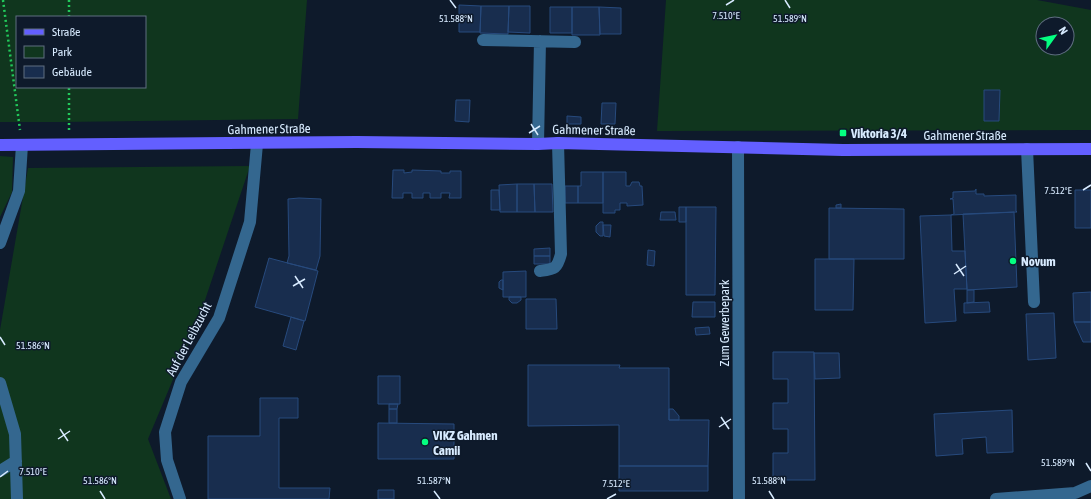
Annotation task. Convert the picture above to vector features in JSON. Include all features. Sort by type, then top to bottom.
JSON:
[{"type":"main road","name":"Gahmener Straße","points":[[0,145],[357,142],[558,143],[843,150],[1091,148]]},
{"type":"street","points":[[483,40],[575,42]]},
{"type":"street","points":[[538,144],[540,41]]},
{"type":"street","points":[[540,271],[553,269],[558,264],[561,254],[558,143]]},
{"type":"street","name":"Auf der Leibzucht","points":[[180,499],[166,460],[165,432],[181,382],[219,318],[250,222],[257,144]]},
{"type":"street","points":[[0,243],[19,192],[22,145]]},
{"type":"street","name":"Zum Gewerbepark","points":[[738,147],[739,499]]},
{"type":"street","points":[[1027,149],[1034,302]]},
{"type":"street","points":[[0,383],[16,434],[17,499]]},
{"type":"street","points":[[0,471],[16,461]]},
{"type":"street","points":[[996,499],[1075,493],[1091,486]]},
{"type":"path","points":[[2,0],[4,5],[22,145]]},
{"type":"path","points":[[69,0],[69,16]]},
{"type":"path","points":[[69,88],[69,144]]},
{"type":"green space","points":[[0,0],[307,0],[298,119],[0,122]]},
{"type":"green space","points":[[666,0],[1037,0],[1091,10],[1091,130],[657,131]]},
{"type":"green space","points":[[0,156],[13,157],[12,192],[0,217]]},
{"type":"green space","points":[[250,166],[200,315],[148,439],[171,499],[0,499],[0,330],[28,168]]},
{"type":"building","points":[[459,5],[481,6],[480,32],[459,32]]},
{"type":"building","points":[[481,6],[509,6],[508,34],[480,33]]},
{"type":"building","points":[[509,6],[530,6],[530,33],[508,32]]},
{"type":"building","points":[[550,7],[572,7],[572,33],[550,33]]},
{"type":"building","points":[[572,7],[599,7],[600,35],[572,35]]},
{"type":"building","points":[[599,7],[621,8],[621,34],[600,34]]},
{"type":"building","points":[[984,90],[1000,90],[999,121],[984,121]]},
{"type":"building","points":[[456,100],[470,100],[469,122],[455,121]]},
{"type":"building","points":[[602,103],[616,103],[615,124],[601,124]]},
{"type":"building","points":[[567,116],[581,117],[581,124],[567,124]]},
{"type":"building","points":[[393,170],[404,170],[404,173],[412,172],[412,170],[441,171],[441,173],[461,171],[461,198],[449,198],[450,193],[441,193],[441,198],[430,198],[430,193],[423,193],[423,198],[412,198],[412,193],[403,193],[403,198],[392,198]]},
{"type":"building","points":[[581,172],[603,172],[603,203],[578,203],[578,186],[581,186]]},
{"type":"building","points":[[603,172],[626,172],[626,186],[630,186],[632,182],[639,182],[640,186],[642,186],[643,205],[627,206],[627,203],[620,203],[620,210],[615,210],[615,213],[603,213]]},
{"type":"building","points":[[517,184],[534,184],[535,212],[517,212]]},
{"type":"building","points":[[517,184],[517,212],[500,212],[499,185]]},
{"type":"building","points":[[534,184],[552,184],[553,212],[535,212]]},
{"type":"building","points":[[565,186],[578,186],[578,203],[565,203]]},
{"type":"building","points":[[976,189],[976,194],[984,194],[984,196],[1016,195],[1017,212],[951,215],[954,214],[953,199],[950,199],[953,198],[953,192],[975,191]]},
{"type":"building","points":[[491,190],[499,190],[500,210],[491,210]]},
{"type":"building","points":[[1075,190],[1091,190],[1091,228],[1075,228]]},
{"type":"building","points":[[288,199],[321,199],[320,256],[316,270],[287,263],[289,256]]},
{"type":"building","points":[[841,204],[841,208],[836,208],[836,205]]},
{"type":"building","points":[[679,207],[686,207],[686,222],[679,222]]},
{"type":"building","points":[[686,207],[716,207],[715,295],[686,295]]},
{"type":"building","points":[[829,208],[904,209],[904,259],[829,259]]},
{"type":"building","points":[[661,212],[675,212],[676,220],[660,220]]},
{"type":"building","points":[[1014,212],[1017,287],[967,290],[963,214]]},
{"type":"building","points":[[951,215],[952,251],[965,251],[967,289],[954,289],[956,321],[925,323],[920,216]]},
{"type":"building","points":[[600,222],[603,222],[603,236],[600,236],[596,232],[596,226]]},
{"type":"building","points":[[603,225],[611,225],[610,237],[604,236]]},
{"type":"building","points":[[550,248],[550,256],[534,256],[534,249]]},
{"type":"building","points":[[648,250],[655,251],[654,266],[647,265]]},
{"type":"building","points":[[534,256],[550,256],[550,264],[534,264]]},
{"type":"building","points":[[269,258],[318,271],[305,321],[255,307]]},
{"type":"building","points":[[815,259],[854,259],[853,310],[815,310]]},
{"type":"building","points":[[526,271],[526,297],[503,297],[503,272]]},
{"type":"building","points":[[503,280],[503,290],[499,288],[499,282]]},
{"type":"building","points":[[967,290],[974,290],[974,302],[967,303]]},
{"type":"building","points":[[1091,292],[1091,322],[1074,322],[1073,293]]},
{"type":"building","points":[[509,297],[521,297],[521,300],[517,303],[512,303],[509,300]]},
{"type":"building","points":[[526,299],[556,299],[557,329],[526,329]]},
{"type":"building","points":[[693,302],[715,302],[715,317],[692,317]]},
{"type":"building","points":[[989,302],[990,312],[964,313],[964,303]]},
{"type":"building","points":[[1054,313],[1056,358],[1028,360],[1026,314]]},
{"type":"building","points":[[291,317],[304,321],[296,350],[283,346]]},
{"type":"building","points":[[1074,322],[1091,322],[1091,342],[1083,342]]},
{"type":"building","points":[[709,327],[710,334],[696,335],[695,328]]},
{"type":"building","points":[[773,352],[814,352],[815,480],[773,480],[773,453],[788,453],[788,429],[773,429],[773,403],[788,403],[788,379],[773,379]]},
{"type":"building","points":[[814,353],[839,353],[840,378],[815,379]]},
{"type":"building","points":[[528,365],[620,365],[619,368],[669,368],[669,420],[709,420],[708,466],[619,466],[619,425],[528,426]]},
{"type":"building","points":[[378,376],[400,376],[400,404],[378,404]]},
{"type":"building","points":[[260,398],[298,398],[298,418],[279,418],[279,488],[330,488],[329,499],[208,499],[208,436],[260,436]]},
{"type":"building","points":[[389,404],[398,404],[397,409],[389,409]]},
{"type":"building","points":[[389,409],[397,409],[397,423],[389,423]]},
{"type":"building","points":[[669,409],[673,409],[679,416],[679,420],[669,420]]},
{"type":"building","points":[[1012,410],[1013,452],[987,453],[986,437],[962,439],[963,454],[936,456],[934,414]]},
{"type":"building","points":[[378,423],[454,424],[454,459],[378,459]]},
{"type":"building","points":[[619,466],[708,466],[708,491],[619,491]]},
{"type":"building","points":[[378,490],[394,490],[394,499],[378,499]]},
{"type":"place","name":"Viktoria 3/4","points":[[843,133]]},
{"type":"place","name":"Novum","points":[[1013,261]]},
{"type":"place","name":"VIKZ Gahmen Camii","points":[[425,442]]}]
